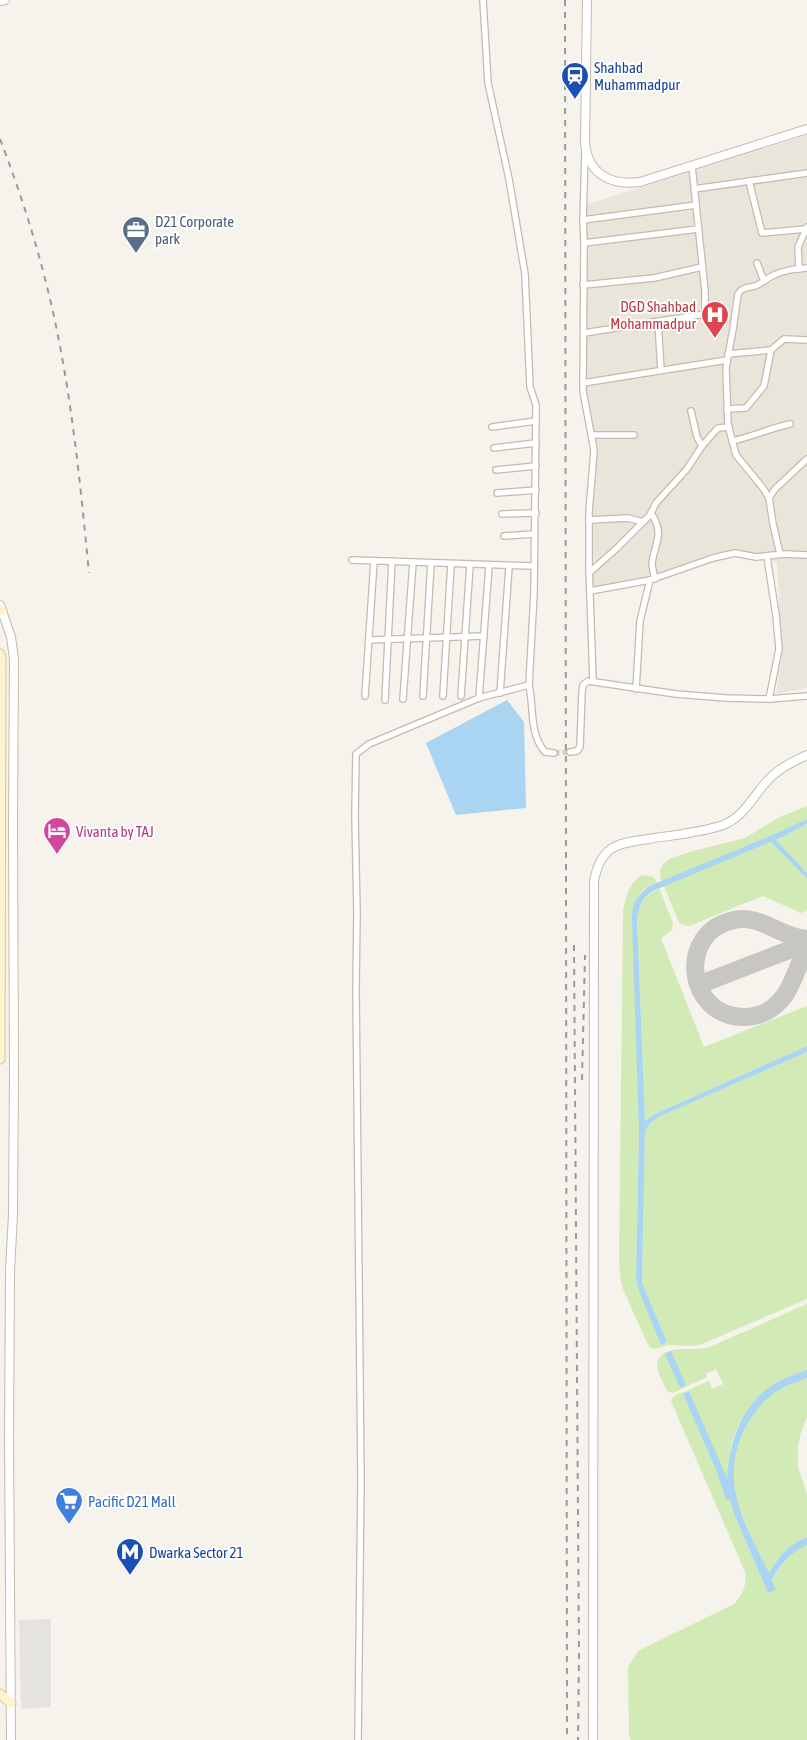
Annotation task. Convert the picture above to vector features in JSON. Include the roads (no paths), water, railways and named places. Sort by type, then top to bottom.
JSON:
[{"type":"main road","points":[[0,654],[0,1059]]},
{"type":"main road","points":[[0,1694],[11,1703]]},
{"type":"street","points":[[0,1],[5,0]]},
{"type":"street","points":[[483,0],[488,83],[509,179],[525,274],[530,387],[536,405],[534,597],[529,685],[532,696],[535,735],[538,744],[545,752],[554,753]]},
{"type":"street","points":[[587,0],[586,149],[583,220],[583,391],[594,455],[589,520],[593,681]]},
{"type":"street","points":[[586,149],[593,166],[601,175],[620,183],[640,182],[807,130]]},
{"type":"street","points":[[584,333],[705,315],[705,294],[692,166]]},
{"type":"street","points":[[694,189],[807,173]]},
{"type":"street","points":[[749,181],[762,233],[807,228]]},
{"type":"street","points":[[583,220],[696,205]]},
{"type":"street","points":[[799,268],[798,247],[807,228]]},
{"type":"street","points":[[584,243],[698,229]]},
{"type":"street","points":[[757,263],[764,281]]},
{"type":"street","points":[[583,284],[654,278],[702,267]]},
{"type":"street","points":[[780,554],[769,498],[736,455],[729,427],[726,368],[738,294],[744,288],[756,286],[785,271],[807,268]]},
{"type":"street","points":[[658,322],[661,370]]},
{"type":"street","points":[[583,383],[771,350],[782,340],[807,340]]},
{"type":"street","points":[[728,409],[746,408],[763,388],[771,350]]},
{"type":"street","points":[[691,411],[696,437],[702,446]]},
{"type":"street","points":[[492,427],[536,421]]},
{"type":"street","points":[[732,441],[790,424]]},
{"type":"street","points":[[589,573],[617,548],[651,513],[656,503],[686,470],[702,446],[717,429],[729,427]]},
{"type":"street","points":[[592,435],[634,435]]},
{"type":"street","points":[[494,448],[536,443]]},
{"type":"street","points":[[769,498],[775,489],[807,459]]},
{"type":"street","points":[[496,470],[536,466]]},
{"type":"street","points":[[497,493],[536,490]]},
{"type":"street","points":[[502,514],[536,513]]},
{"type":"street","points":[[636,689],[640,621],[653,580],[652,564],[658,541],[658,526],[651,513]]},
{"type":"street","points":[[589,520],[628,518],[643,522]]},
{"type":"street","points":[[504,536],[534,534]]},
{"type":"street","points":[[590,591],[653,580],[713,558],[735,553],[756,557],[780,554],[807,555]]},
{"type":"street","points":[[766,557],[776,615],[779,649],[769,699]]},
{"type":"street","points":[[352,560],[489,566],[509,566],[534,562]]},
{"type":"street","points":[[365,696],[374,561]]},
{"type":"street","points":[[385,700],[392,561]]},
{"type":"street","points":[[403,699],[413,562]]},
{"type":"street","points":[[423,696],[430,563]]},
{"type":"street","points":[[443,696],[451,564]]},
{"type":"street","points":[[461,696],[470,565]]},
{"type":"street","points":[[479,698],[489,566]]},
{"type":"street","points":[[500,693],[509,566]]},
{"type":"street","points":[[1,609],[11,637],[14,659],[12,835],[14,1073],[9,1437],[11,1740]]},
{"type":"street","points":[[369,640],[484,636]]},
{"type":"street","points":[[570,752],[577,751],[580,747],[582,692],[584,685],[588,681],[676,694],[726,698],[769,699],[807,696]]},
{"type":"street","points":[[358,1740],[361,1480],[356,990],[356,758],[358,751],[369,744],[479,698],[529,685]]},
{"type":"street","points":[[593,1740],[594,882],[596,870],[601,860],[613,848],[632,842],[698,831],[730,822],[739,816],[776,772],[807,755]]},
{"type":"water","points":[[507,700],[524,722],[526,808],[456,815],[426,743]]},
{"type":"water","points":[[807,819],[807,824],[776,840],[807,873],[807,879],[770,842],[653,891],[644,900],[639,910],[637,919],[645,1121],[655,1114],[807,1046],[807,1052],[663,1115],[652,1122],[646,1129],[642,1283],[667,1342],[661,1345],[636,1279],[639,1131],[633,908],[643,891],[652,885]]},
{"type":"water","points":[[671,1351],[686,1385],[680,1388],[665,1354]]},
{"type":"water","points":[[807,1370],[807,1378],[779,1390],[756,1411],[747,1424],[736,1453],[734,1484],[737,1499],[747,1527],[769,1573],[784,1552],[807,1537],[807,1545],[791,1555],[778,1570],[772,1581],[776,1590],[768,1593],[730,1500],[726,1500],[716,1470],[683,1394],[689,1391],[727,1478],[735,1436],[740,1423],[755,1400],[781,1380]]},
{"type":"tunnel","points":[[554,753],[570,752]]},
{"type":"railway","points":[[565,0],[567,1740]]},
{"type":"railway","points":[[0,139],[34,238],[45,278],[64,366],[74,435],[89,573]]},
{"type":"railway","points":[[574,945],[578,1740]]},
{"type":"railway","points":[[582,1080],[585,955]]},
{"type":"place","name":"Shahbad Muhammadpur","points":[[575,100]]},
{"type":"place","name":"D21 Corporate park","points":[[136,254]]},
{"type":"place","name":"DGD Shahbad Mohammadpur","points":[[715,339]]},
{"type":"place","name":"Vivanta by TAJ","points":[[57,855]]},
{"type":"place","name":"Pacific D21 Mall","points":[[69,1525]]},
{"type":"place","name":"Dwarka Sector 21","points":[[130,1576]]}]
